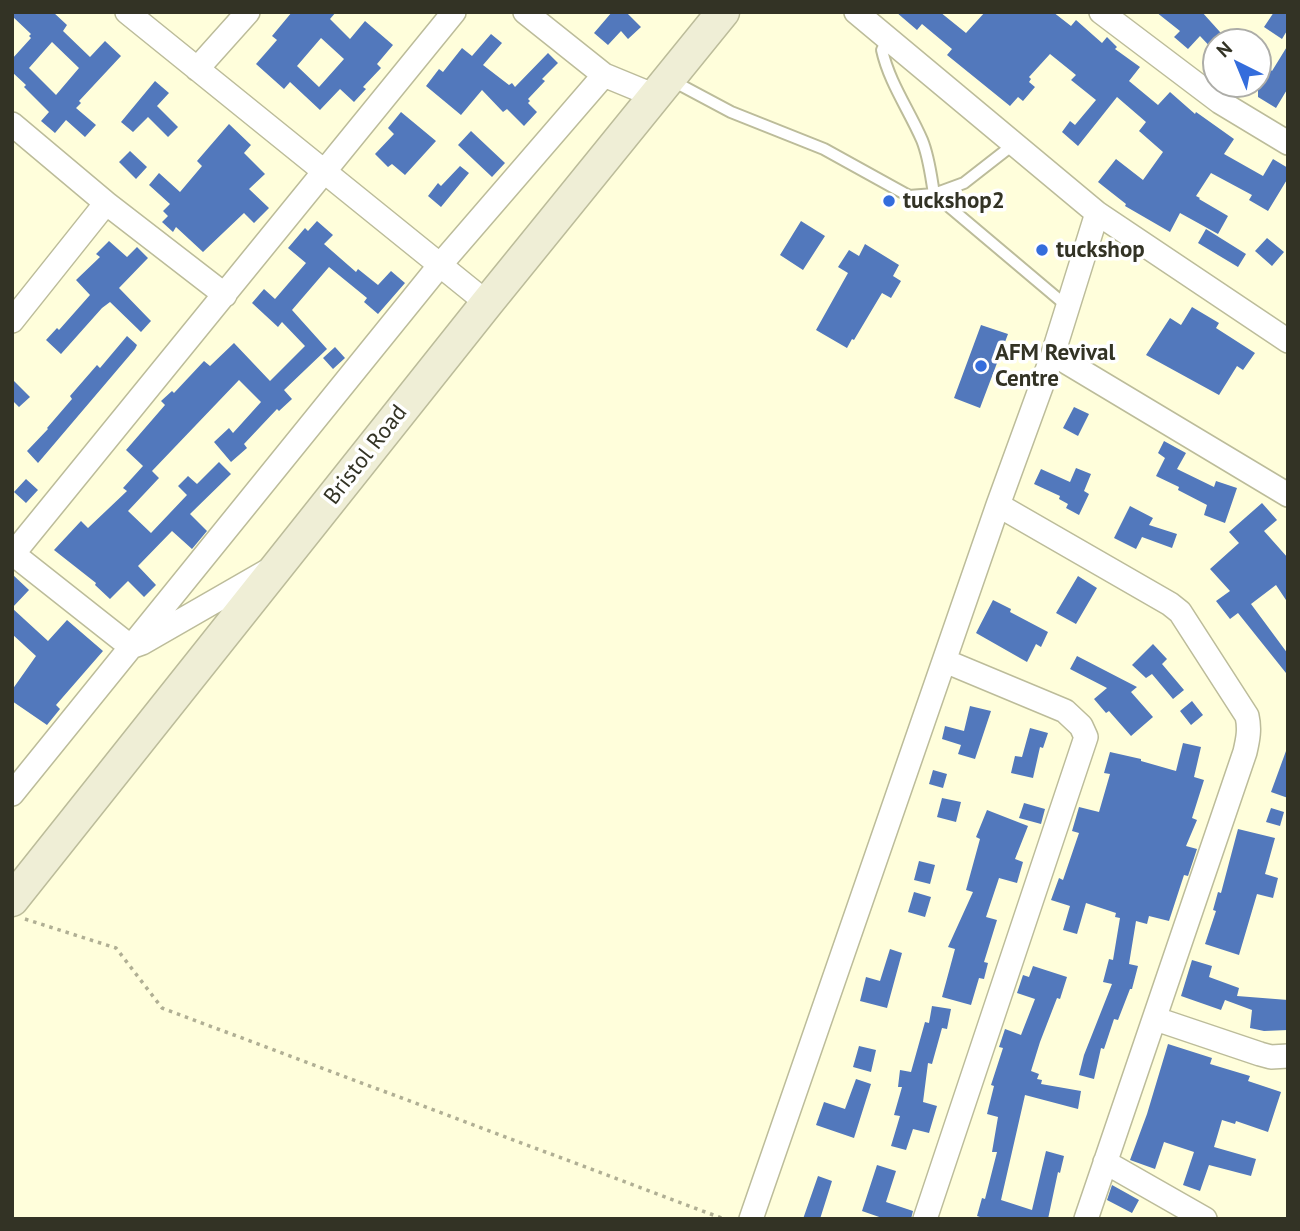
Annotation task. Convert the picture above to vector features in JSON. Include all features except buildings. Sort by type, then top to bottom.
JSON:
[{"type":"street","points":[[127,12],[487,303]]},
{"type":"street","points":[[197,69],[248,12]]},
{"type":"street","points":[[131,648],[13,553],[454,12]]},
{"type":"street","points":[[525,12],[604,75],[662,88]]},
{"type":"street","name":"Bristol Road","points":[[19,910],[278,565],[723,12]]},
{"type":"street","points":[[856,12],[1097,214],[1288,341]]},
{"type":"street","points":[[1101,12],[1220,102],[1288,143]]},
{"type":"street","points":[[12,794],[440,265],[604,75]]},
{"type":"street","points":[[12,124],[225,295]]},
{"type":"street","points":[[12,321],[106,202]]},
{"type":"street","points":[[751,1219],[1052,354],[1097,214]]},
{"type":"street","points":[[1052,354],[1288,495]]},
{"type":"street","points":[[998,505],[1180,612],[1247,716],[1249,735],[1245,752],[1086,1219]]},
{"type":"street","points":[[131,648],[278,565]]},
{"type":"street","points":[[925,1219],[1086,737],[1081,726],[1065,711],[945,661]]},
{"type":"street","points":[[1156,1019],[1260,1054],[1271,1057],[1288,1056]]},
{"type":"street","points":[[1105,1162],[1205,1219]]},
{"type":"lane","points":[[888,39],[882,50],[885,65],[922,141],[934,194],[1068,307]]},
{"type":"lane","points":[[662,88],[732,112],[824,149],[909,196],[934,194],[964,183],[1014,144]]},
{"type":"path","points":[[19,910],[116,948],[162,1008],[724,1219]]},
{"type":"place","name":"tuckshop2","points":[[889,201]]},
{"type":"place","name":"tuckshop","points":[[1042,250]]},
{"type":"place","name":"AFM Revival Centre","points":[[981,366]]}]
